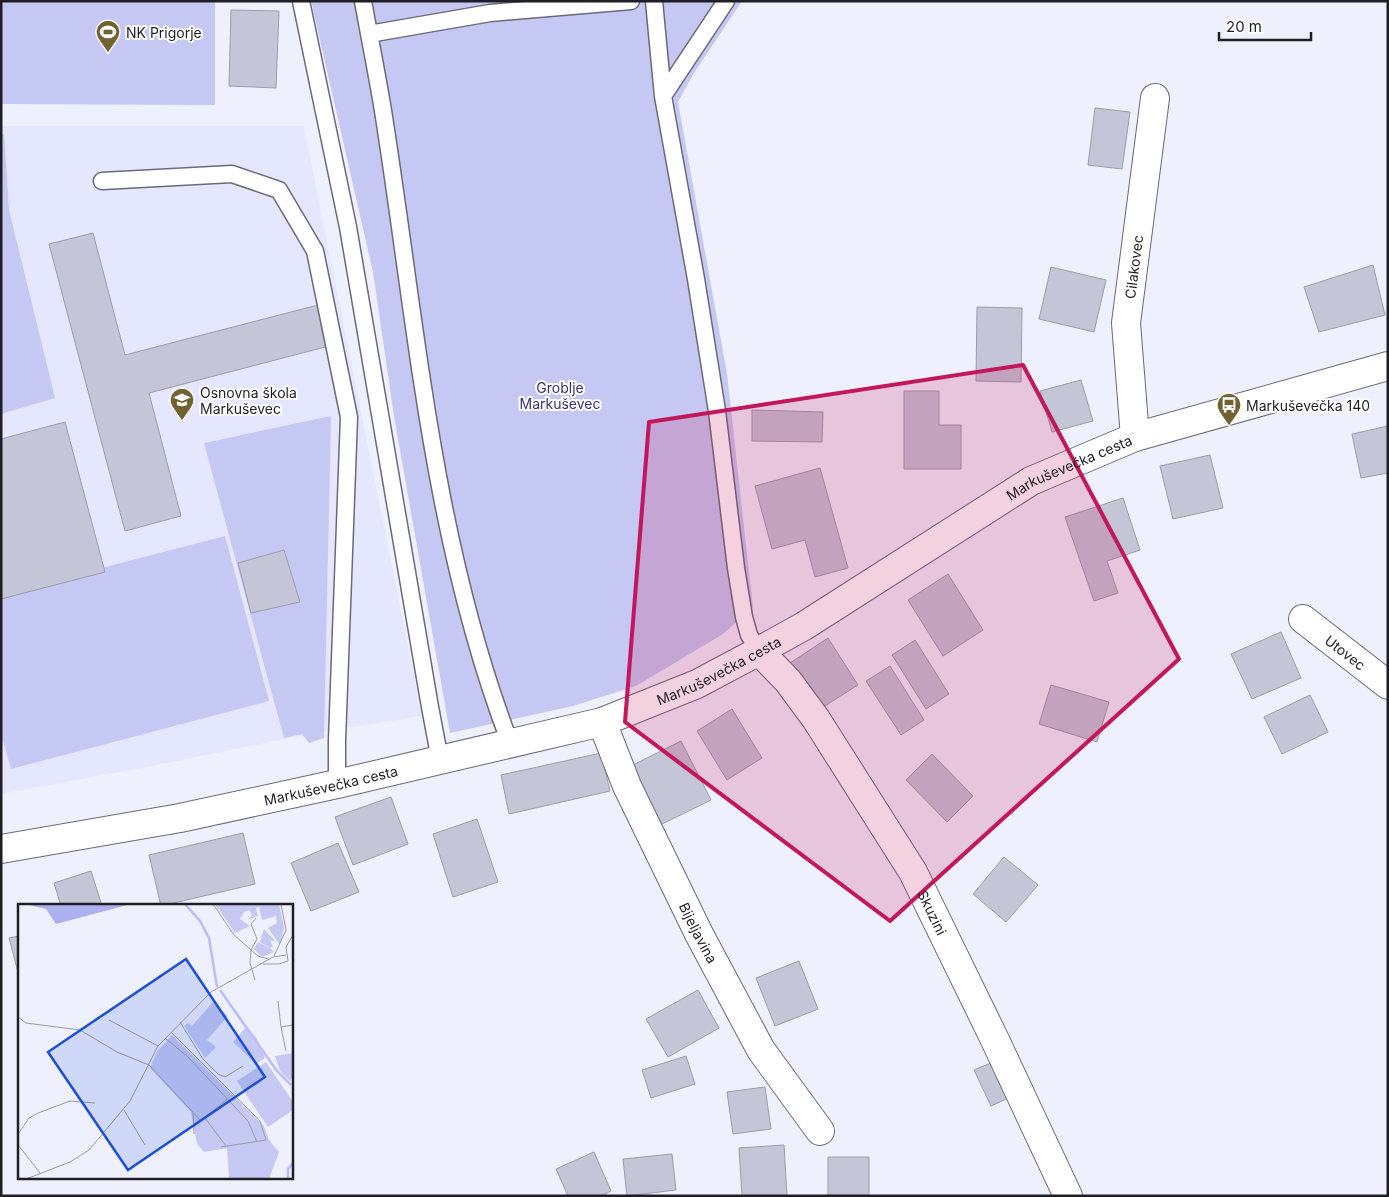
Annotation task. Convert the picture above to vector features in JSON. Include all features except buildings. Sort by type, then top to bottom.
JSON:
[{"type":"street","name":"Cilakovec","points":[[1135,437],[1126,323],[1154,98]]},
{"type":"street","name":"Markuševečka cesta","points":[[1,849],[180,818],[337,784],[602,722],[697,684],[804,626],[1031,481],[1135,437],[1388,366]]},
{"type":"street","name":"Utovec","points":[[1303,620],[1388,685]]},
{"type":"street","name":"Skuzini","points":[[759,651],[788,681],[816,719],[913,872],[1068,1196]]},
{"type":"street","name":"Bijeljavina","points":[[602,722],[627,786],[698,934],[761,1050],[820,1132]]},
{"type":"lane","points":[[302,1],[348,228],[440,760]]},
{"type":"lane","points":[[363,1],[384,117],[425,407],[442,506],[474,630],[510,743]]},
{"type":"lane","points":[[369,34],[481,14],[631,1]]},
{"type":"lane","points":[[654,1],[663,96],[696,279],[717,410],[736,568],[748,635],[759,651]]},
{"type":"lane","points":[[663,96],[726,1]]},
{"type":"lane","points":[[102,181],[232,174],[279,190],[315,250],[348,417],[337,784]]},
{"type":"highlighted area","points":[[1023,365],[1179,659],[890,921],[625,722],[649,422]]},
{"type":"shaded area","name":"Osnovna škola Markuševec","points":[[1,126],[304,126],[422,716],[314,733],[1,794]]},
{"type":"green space","name":"NK Prigorje","points":[[1,1],[215,1],[215,105],[1,104]]},
{"type":"green space","name":"Groblje Markuševec","points":[[311,1],[742,1],[694,73],[678,102],[727,374],[753,608],[723,634],[636,686],[573,706],[450,733],[394,416],[373,272]]},
{"type":"green space","points":[[1,134],[4,134],[9,210],[55,398],[1,414]]},
{"type":"green space","points":[[331,416],[324,738],[309,743],[302,734],[284,738],[204,443]]},
{"type":"green space","points":[[225,536],[269,701],[11,769],[1,734],[1,594]]},
{"type":"place","name":"NK Prigorje","points":[[108,53]]},
{"type":"place","name":"Osnovna škola Markuševec","points":[[182,421]]},
{"type":"place","name":"Markuševečka 140","points":[[1229,426]]}]
